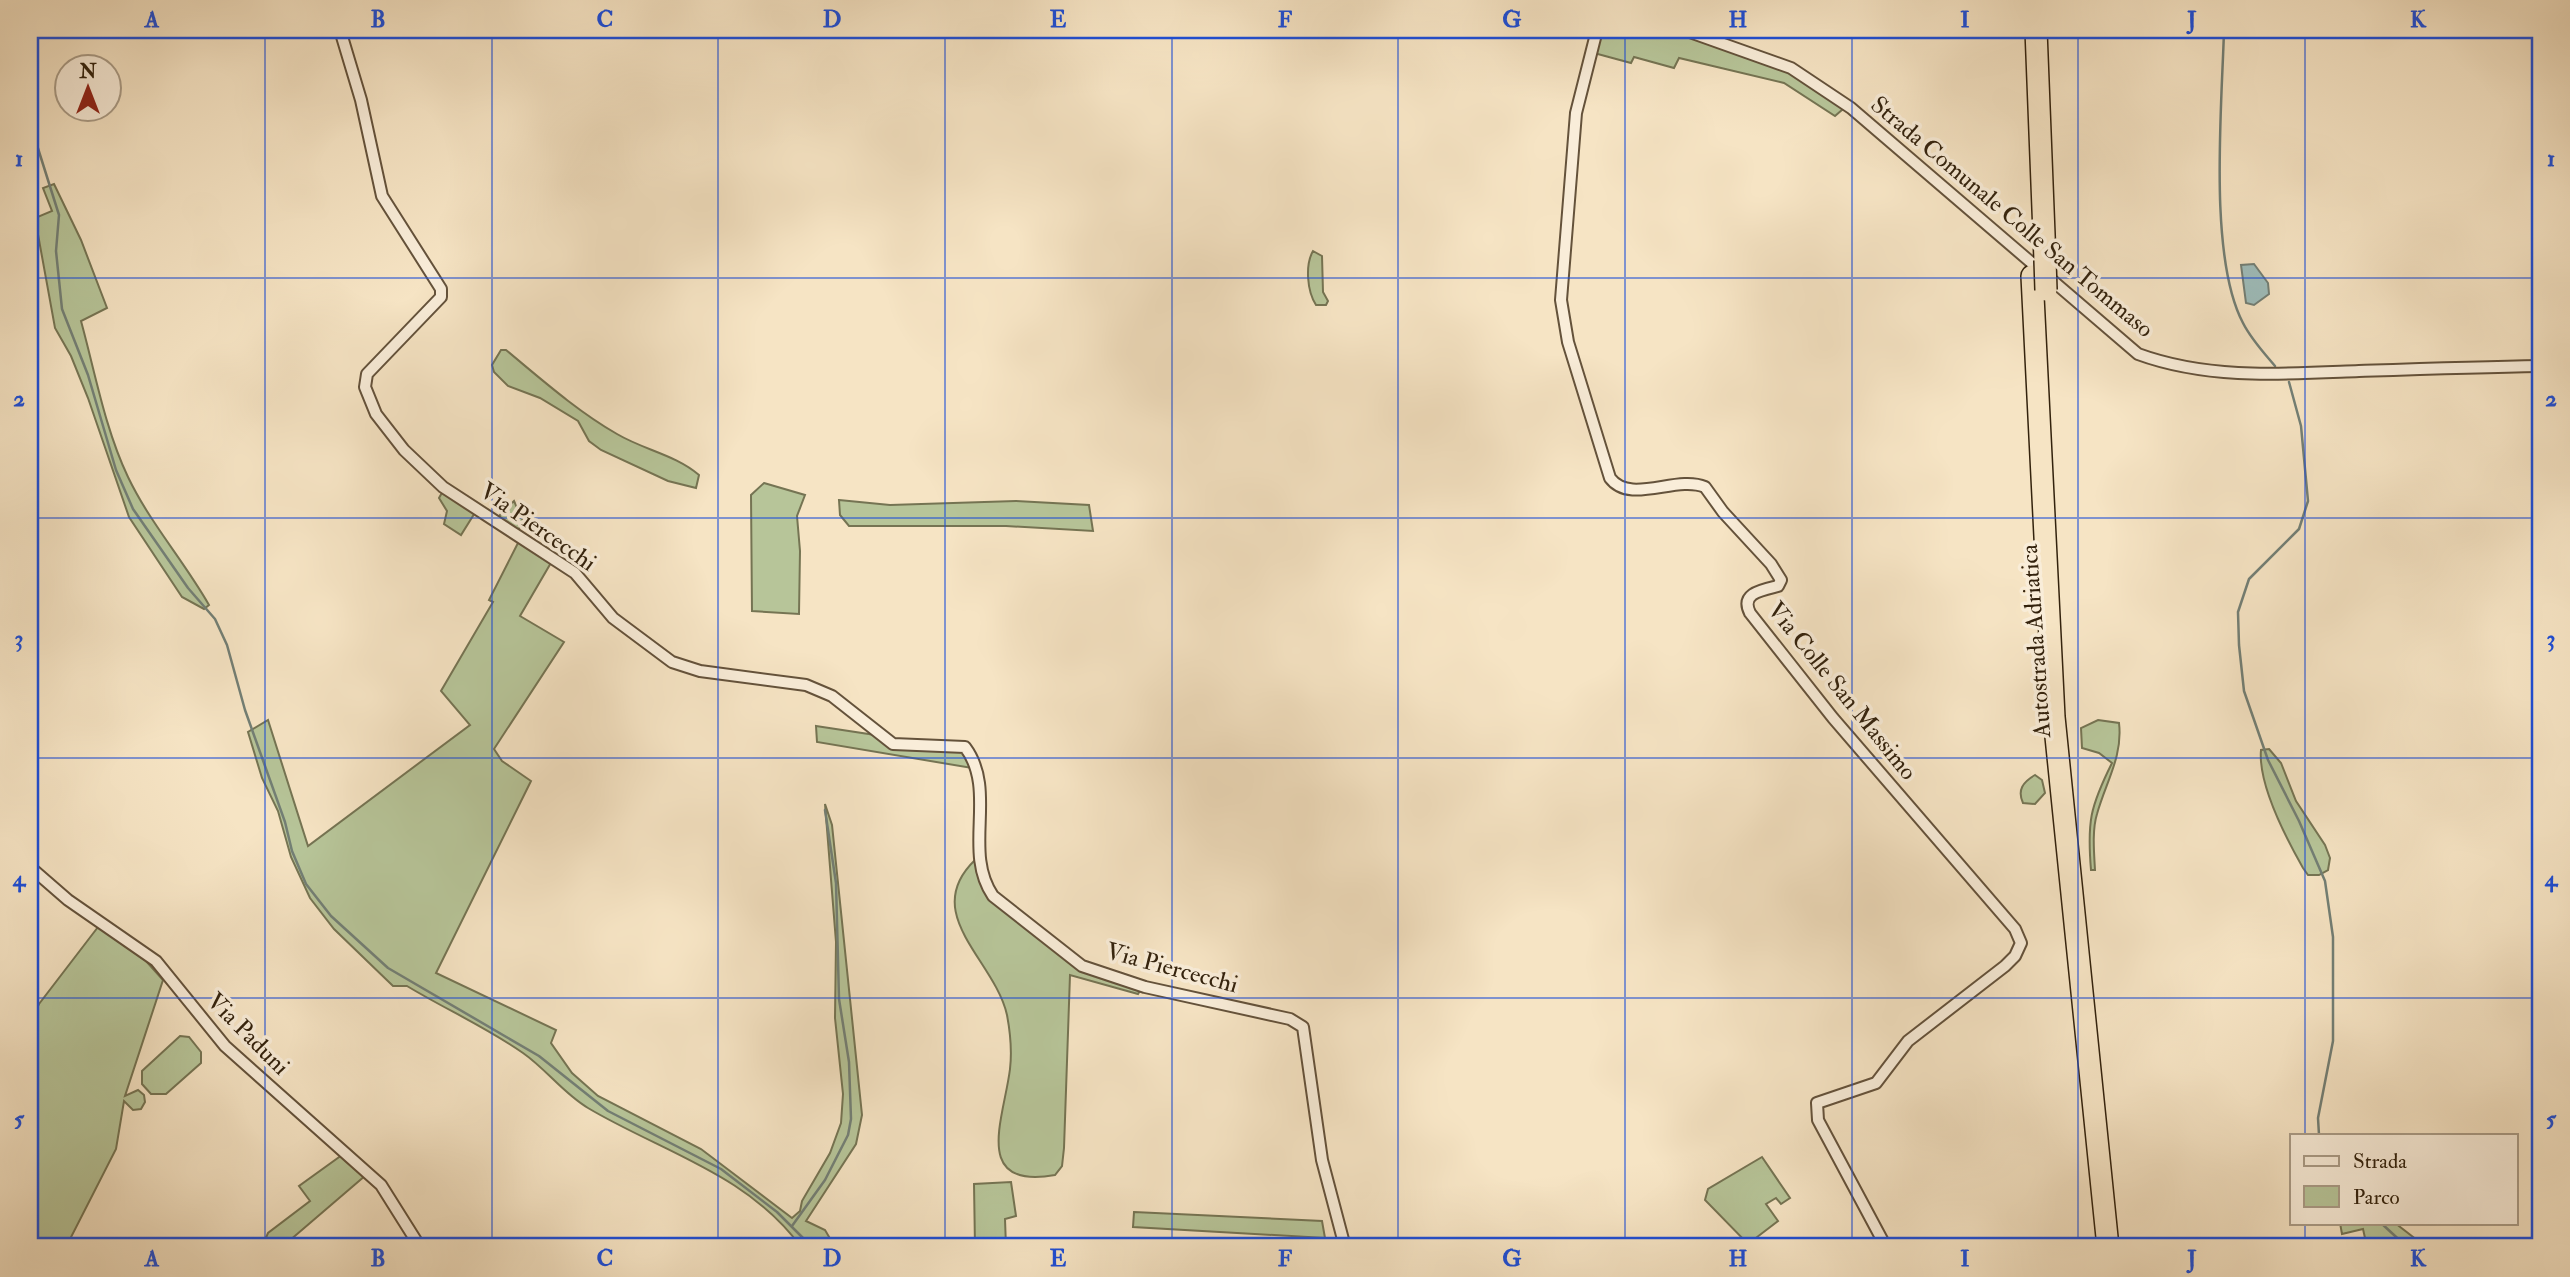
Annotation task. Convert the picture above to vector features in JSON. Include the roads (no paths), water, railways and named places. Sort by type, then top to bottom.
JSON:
[{"type":"highway","name":"Autostrada Adriatica","points":[[2022,30],[2068,727],[2121,1247]]},
{"type":"highway","name":"Autostrada Adriatica","points":[[2036,30],[2038,269],[2054,717],[2108,1247]]},
{"type":"street","name":"Via Piercecchi","points":[[340,30],[361,100],[382,196],[442,289],[442,298],[367,374],[365,387],[369,402],[404,450],[443,487],[575,573],[613,618],[672,663],[700,671],[806,685],[832,696],[893,744],[965,747],[976,768],[979,865],[983,881],[993,896],[1082,966],[1145,987],[1290,1019],[1303,1027],[1322,1160],[1345,1247]]},
{"type":"street","name":"Via Colle San Massimo","points":[[1597,30],[1576,113],[1562,300],[1567,342],[1610,478],[1620,488],[1630,490],[1686,483],[1705,487],[1771,564],[1781,580],[1778,586],[1752,593],[1747,598],[1746,605],[1750,613],[1833,718],[2015,929],[2021,943],[2015,956],[2005,966],[1908,1041],[1876,1083],[1817,1103],[1818,1120],[1886,1247]]},
{"type":"street","name":"Strada Comunale Colle San Tommaso","points":[[1684,30],[1791,68],[1851,108],[2138,354],[2164,363],[2214,372],[2267,374],[2540,366]]},
{"type":"street","name":"Via Paduni","points":[[30,867],[68,900],[156,961],[225,1045],[381,1185],[420,1247]]},
{"type":"water","points":[[2254,264],[2268,283],[2269,294],[2254,305],[2246,303],[2241,265]]},
{"type":"waterway","points":[[2224,30],[2220,180],[2225,260],[2232,295],[2243,323],[2275,366]]},
{"type":"waterway","points":[[30,123],[59,215],[56,251],[62,309],[88,375],[116,470],[133,509],[188,588],[215,619],[227,645],[245,710],[285,822],[292,851],[306,884],[331,916],[388,968],[539,1056],[608,1111],[721,1169],[777,1212],[812,1247]]},
{"type":"waterway","points":[[2289,382],[2301,426],[2308,501],[2299,529],[2249,579],[2238,612],[2239,645],[2244,691],[2268,760],[2325,881],[2333,937],[2333,1041],[2318,1118],[2319,1134]]},
{"type":"waterway","points":[[792,1226],[825,1180],[848,1135],[851,1119],[849,1062],[839,999],[836,883],[825,810]]},
{"type":"waterway","points":[[2382,1224],[2407,1247]]}]
